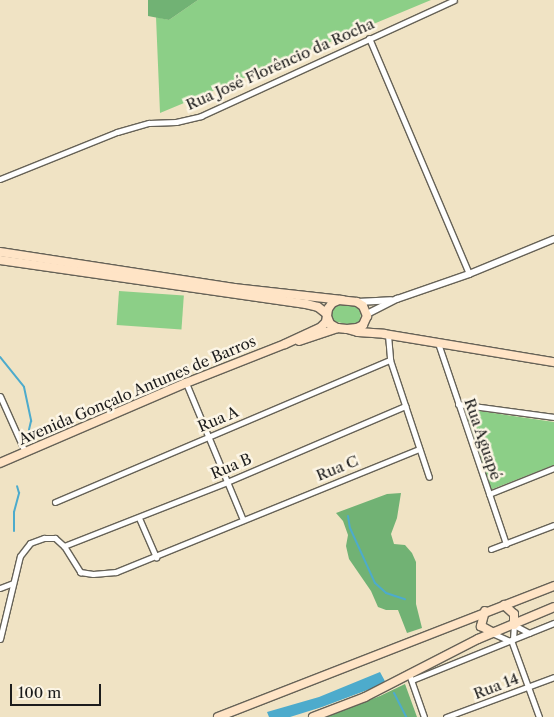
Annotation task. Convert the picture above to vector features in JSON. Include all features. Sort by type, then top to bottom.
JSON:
[{"type":"main road","points":[[0,252],[234,288],[357,302],[364,307],[366,318],[373,329],[386,335]]},
{"type":"main road","points":[[0,260],[306,304],[318,307],[327,315],[330,324],[338,328],[554,362]]},
{"type":"main road","points":[[327,315],[331,304],[342,300]]},
{"type":"main road","name":"Avenida Gonçalo Antunes de Barros","points":[[285,344],[323,325],[327,315]]},
{"type":"main road","points":[[347,329],[359,328],[366,318]]},
{"type":"main road","name":"Avenida Gonçalo Antunes de Barros","points":[[0,463],[186,383],[285,344],[338,328]]},
{"type":"main road","points":[[218,717],[485,611],[554,586]]},
{"type":"main road","points":[[504,605],[514,614],[514,625]]},
{"type":"main road","points":[[313,717],[410,677],[492,632],[514,625],[554,607]]},
{"type":"main road","points":[[485,611],[482,626],[492,632]]},
{"type":"street","name":"Rua José Florêncio da Rocha","points":[[0,180],[117,132],[149,123],[176,122],[201,116],[454,0]]},
{"type":"street","points":[[369,38],[469,274]]},
{"type":"street","points":[[366,318],[397,299],[469,274],[554,239]]},
{"type":"street","points":[[357,302],[397,299]]},
{"type":"street","points":[[386,335],[390,360],[429,477]]},
{"type":"street","name":"Rua Aguapé","points":[[438,343],[506,544]]},
{"type":"street","name":"Rua A","points":[[56,502],[390,360]]},
{"type":"street","points":[[186,383],[244,520]]},
{"type":"street","points":[[0,396],[25,452]]},
{"type":"street","points":[[458,404],[554,417]]},
{"type":"street","name":"Rua B","points":[[64,546],[228,482],[405,406]]},
{"type":"street","name":"Rua C","points":[[64,546],[80,572],[93,574],[116,572],[419,449]]},
{"type":"street","points":[[489,494],[554,468]]},
{"type":"street","points":[[139,518],[156,557]]},
{"type":"street","points":[[491,549],[554,525]]},
{"type":"street","points":[[0,639],[20,556],[26,547],[50,537],[60,541],[64,546]]},
{"type":"street","points":[[0,588],[13,583]]},
{"type":"street","points":[[424,717],[410,677],[554,623]]},
{"type":"street","points":[[529,633],[514,625],[511,640],[539,717]]},
{"type":"street","points":[[492,632],[511,640]]},
{"type":"street","name":"Rua 14","points":[[446,717],[554,677]]},
{"type":"green space","points":[[148,0],[198,0],[169,20],[148,16]]},
{"type":"green space","points":[[198,0],[431,0],[160,113],[156,17],[169,20]]},
{"type":"green space","points":[[119,291],[184,296],[181,329],[117,325]]},
{"type":"green space","points":[[338,304],[357,306],[361,312],[360,321],[351,325],[333,321],[330,318],[330,311]]},
{"type":"green space","points":[[467,409],[554,422],[554,465],[490,490],[464,412]]},
{"type":"green space","points":[[401,493],[397,518],[391,534],[394,544],[405,545],[412,553],[416,562],[416,604],[422,628],[407,633],[398,610],[386,610],[378,607],[371,591],[349,559],[346,546],[348,535],[343,521],[336,513],[387,494]]},
{"type":"green space","points":[[405,684],[417,717],[326,717],[380,696]]},
{"type":"water","points":[[380,672],[386,683],[322,707],[290,717],[269,717],[267,712],[319,697]]},
{"type":"waterway","points":[[0,357],[24,387],[31,421],[29,430]]},
{"type":"waterway","points":[[14,531],[14,512],[19,493],[17,486]]},
{"type":"waterway","points":[[348,516],[350,528],[375,583],[386,593],[405,599]]},
{"type":"waterway","points":[[394,693],[406,717]]}]
